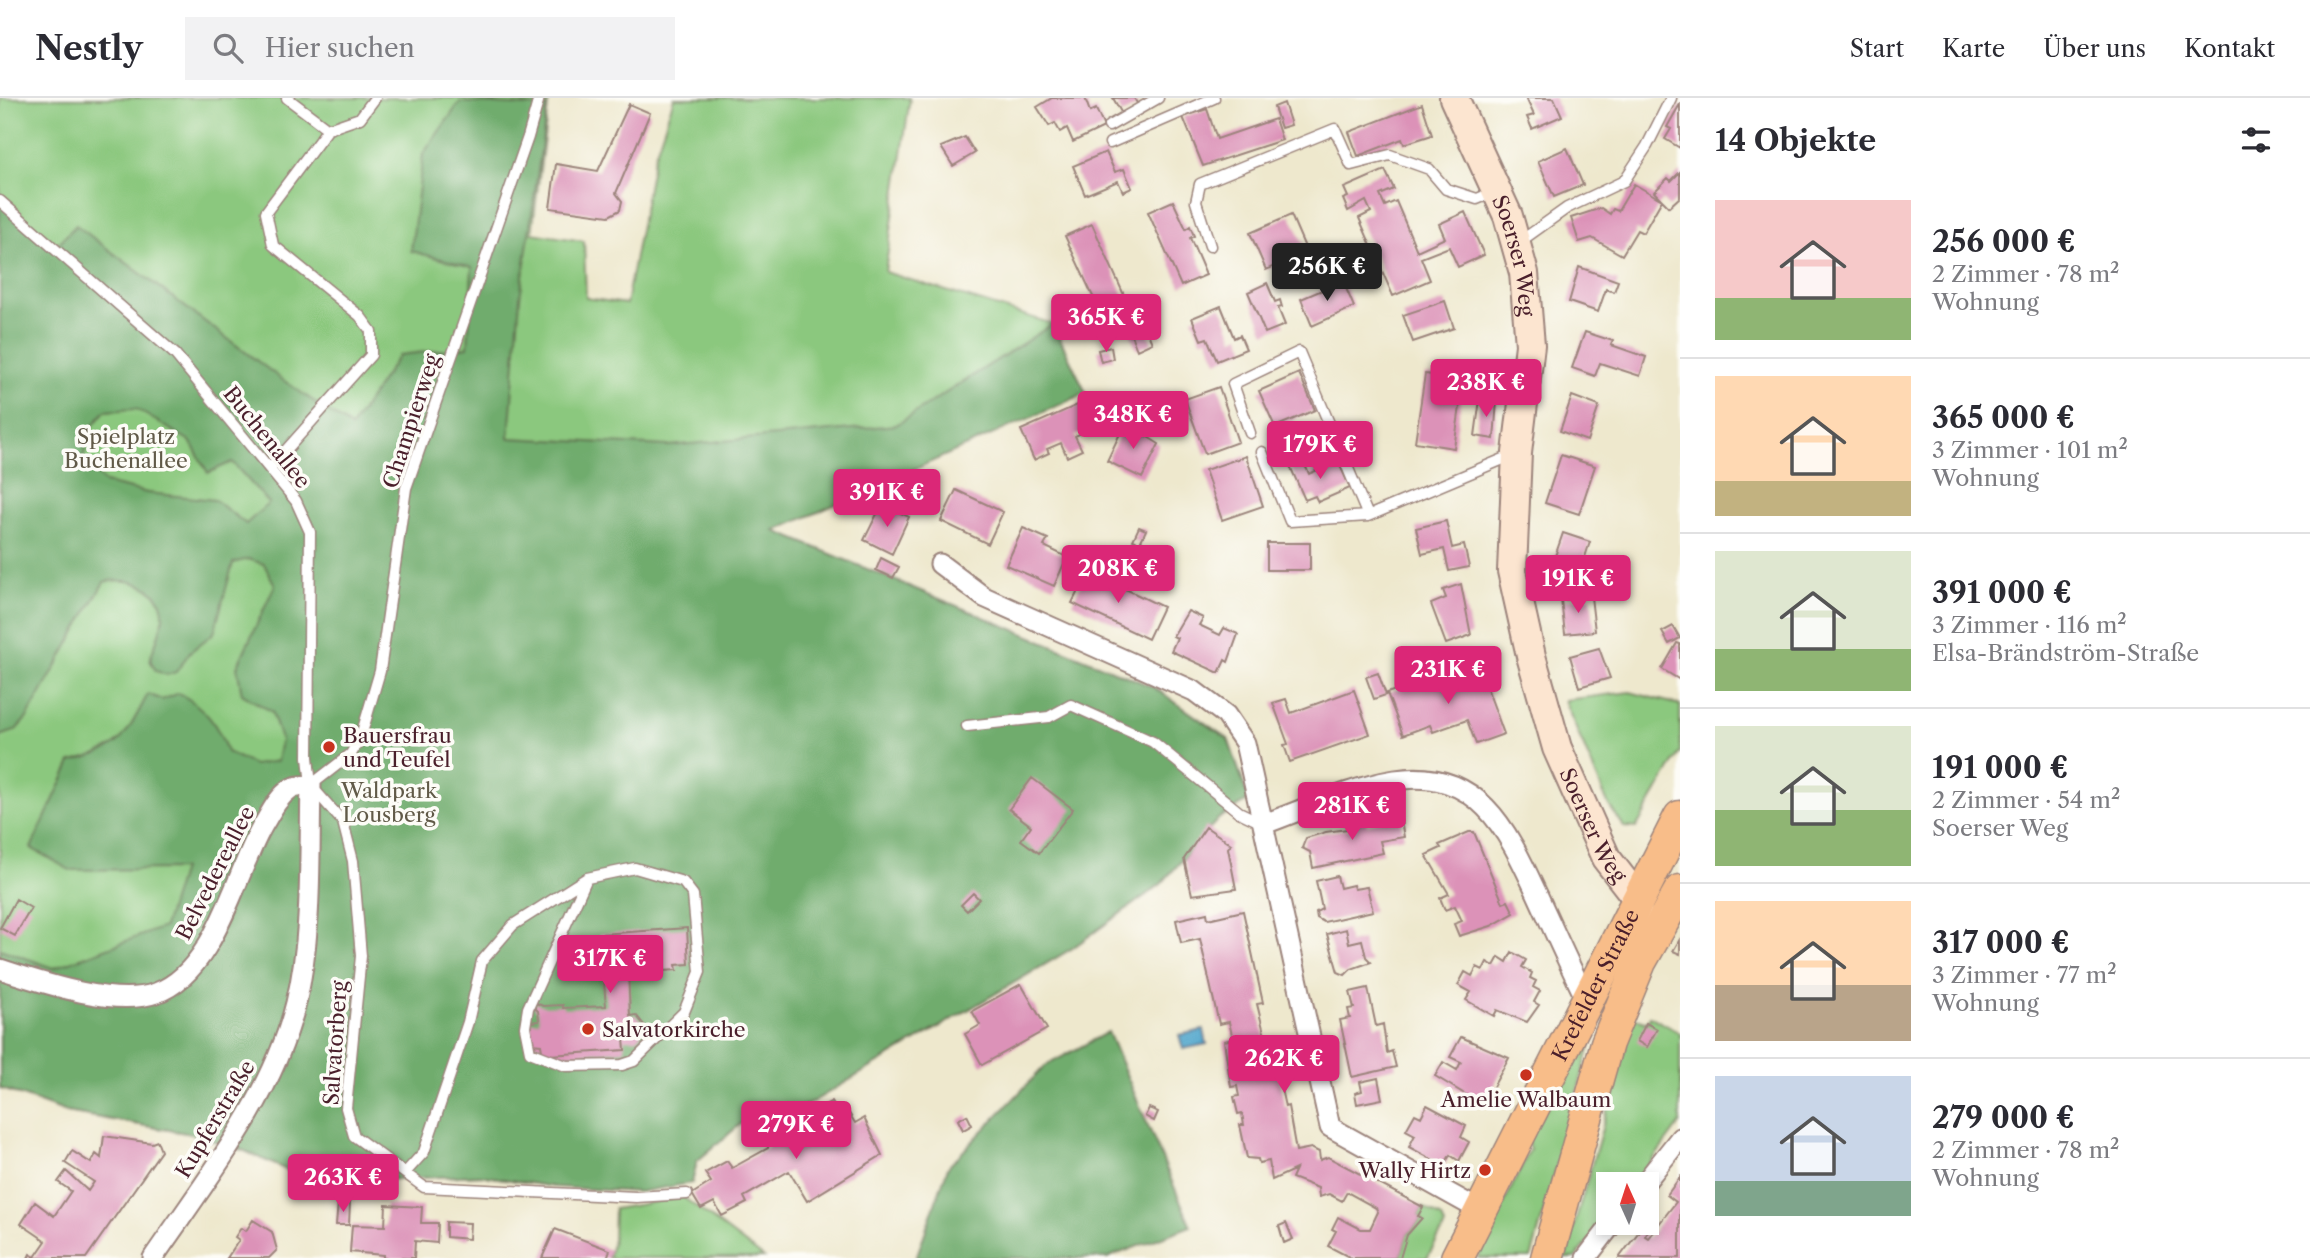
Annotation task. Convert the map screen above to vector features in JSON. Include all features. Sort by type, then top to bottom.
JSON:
[{"type":"main road","name":"Krefelder Straße","points":[[1457,1258],[1680,817]]},
{"type":"main road","name":"Krefelder Straße","points":[[1547,1258],[1607,1043],[1640,962],[1680,891]]},
{"type":"street","name":"Soerser Weg","points":[[1454,98],[1498,190],[1518,243],[1524,273],[1530,345],[1517,453],[1512,571],[1534,668],[1557,748],[1584,810],[1606,858],[1637,898]]},
{"type":"street","points":[[940,564],[984,597],[1194,691],[1226,715],[1245,743],[1330,1127],[1481,1211]]},
{"type":"street","points":[[1264,824],[1375,784],[1399,780],[1426,780],[1452,786],[1473,796],[1491,809],[1511,838],[1587,1001]]},
{"type":"street","name":"Belvedereallee","points":[[0,969],[41,982],[111,998],[155,994],[187,974],[214,934],[252,845],[275,805],[292,787],[311,785]]},
{"type":"street","name":"Kupferstraße","points":[[153,1258],[224,1153],[270,1077],[296,1003],[307,930],[311,785]]},
{"type":"street","name":"Krefelder Straße","points":[[1637,898],[1640,962]]},
{"type":"street","points":[[1653,1172],[1680,1138]]},
{"type":"street","points":[[1586,1258],[1603,1236]]},
{"type":"lane","points":[[287,98],[328,129]]},
{"type":"lane","points":[[270,468],[371,355],[371,331],[360,316],[273,245],[266,212],[328,129],[360,118],[375,98]]},
{"type":"lane","name":"Champierweg","points":[[311,785],[351,754],[361,736],[380,671],[406,488],[528,137],[539,98]]},
{"type":"lane","points":[[1109,126],[1158,98]]},
{"type":"lane","points":[[1110,143],[1214,98]]},
{"type":"lane","points":[[1518,243],[1567,208],[1624,181],[1647,145],[1671,98]]},
{"type":"lane","points":[[1210,246],[1196,202],[1200,184],[1335,130],[1351,165],[1391,155],[1429,169],[1446,189],[1477,199],[1498,190]]},
{"type":"lane","name":"Buchenallee","points":[[0,201],[175,354],[296,501],[310,532],[311,785]]},
{"type":"lane","points":[[1250,433],[1233,384],[1299,352],[1368,516]]},
{"type":"lane","points":[[1262,452],[1290,521],[1368,516],[1517,453]]},
{"type":"lane","points":[[967,726],[1049,717],[1070,705],[1153,742],[1239,812],[1264,824]]},
{"type":"lane","name":"Salvatorberg","points":[[311,785],[343,822],[352,861],[361,956],[346,1108],[354,1136],[424,1187],[636,1198],[687,1194]]},
{"type":"lane","points":[[405,1173],[424,1152],[468,1022],[482,961],[513,925],[587,878],[635,868],[683,882],[693,895],[700,972],[684,1012],[634,1061],[622,1065],[566,1066],[530,1052],[524,1027],[546,964],[587,878]]},
{"type":"green space","name":"Waldpark Lousberg","points":[[0,98],[549,98],[532,233],[584,241],[586,298],[626,304],[653,161],[674,98],[910,98],[885,272],[1053,324],[1086,393],[775,531],[1153,687],[1228,739],[1249,800],[1218,819],[1161,884],[1071,949],[807,1105],[744,1121],[697,1161],[692,1183],[554,1187],[480,1175],[315,1183],[245,1151],[192,1134],[67,1112],[0,1088]]},
{"type":"green space","name":"Waldpark Lousberg","points":[[460,102],[547,107],[520,298],[509,438],[668,446],[896,425],[1053,324],[1086,393],[775,531],[1153,687],[1228,739],[1249,800],[1218,819],[1161,884],[1071,949],[807,1105],[744,1121],[697,1161],[692,1183],[639,1192],[554,1187],[480,1175],[315,1183],[245,1151],[192,1134],[67,1112],[0,1088],[0,949],[54,968],[164,927],[182,869],[70,870],[31,848],[71,762],[101,752],[120,740],[148,694],[162,700],[179,693],[188,699],[209,718],[227,752],[254,765],[277,761],[281,740],[272,712],[242,694],[237,667],[275,585],[264,564],[248,559],[233,563],[214,633],[190,652],[176,672],[167,675],[156,671],[150,660],[163,621],[162,605],[157,597],[151,590],[133,582],[104,582],[27,718],[15,731],[0,736],[0,198],[57,245],[76,225],[280,378],[351,427],[399,355],[468,347],[472,267],[411,251],[423,154]],"holes":[[[136,409],[190,441],[208,473],[232,462],[269,503],[246,524],[215,500],[148,493],[105,483],[83,458],[91,428],[105,411]]]},
{"type":"green space","points":[[1630,692],[1680,705],[1680,752],[1636,828],[1624,827],[1608,804],[1564,700]]},
{"type":"green space","points":[[1613,980],[1592,1039],[1531,1258],[1478,1258],[1530,1149],[1527,1142]]},
{"type":"green space","points":[[1650,1016],[1680,1033],[1680,1123],[1644,1172],[1596,1172],[1596,1233],[1575,1258],[1565,1258],[1634,1017],[1646,1023]]},
{"type":"green space","points":[[1108,1032],[1191,1226],[1107,1258],[916,1258],[948,1167],[1045,1066]]},
{"type":"green space","points":[[683,1197],[764,1258],[608,1258],[613,1240],[614,1209]]},
{"type":"green space","points":[[1423,1207],[1442,1218],[1445,1226],[1427,1258],[1400,1258],[1407,1235],[1422,1219],[1418,1216]]},
{"type":"water","points":[[1204,1030],[1207,1044],[1183,1049],[1179,1035]]},
{"type":"building","points":[[1052,98],[1085,98],[1090,112],[1096,109],[1104,127],[1073,142],[1067,128],[1060,132],[1055,123],[1049,126],[1037,107]]},
{"type":"building","points":[[1113,98],[1134,98],[1138,105],[1122,114]]},
{"type":"building","points":[[1526,98],[1554,98],[1562,116],[1532,129],[1527,117],[1534,115]]},
{"type":"building","points":[[1284,103],[1291,125],[1281,128],[1274,107]]},
{"type":"building","points":[[629,104],[650,113],[616,193],[622,201],[620,210],[609,216],[550,208],[556,164],[598,171]]},
{"type":"building","points":[[1422,104],[1432,135],[1404,144],[1402,139],[1358,156],[1349,132]]},
{"type":"building","points":[[1680,104],[1680,148],[1665,139],[1671,129],[1667,127]]},
{"type":"building","points":[[1207,109],[1217,139],[1275,119],[1282,140],[1203,166],[1183,117]]},
{"type":"building","points":[[965,137],[975,153],[953,166],[941,147]]},
{"type":"building","points":[[1567,148],[1583,185],[1554,197],[1538,161]]},
{"type":"building","points":[[1106,152],[1115,172],[1124,169],[1132,188],[1123,192],[1118,181],[1085,195],[1073,166]]},
{"type":"building","points":[[1385,170],[1394,189],[1380,195],[1385,206],[1396,201],[1417,251],[1445,238],[1439,224],[1465,212],[1484,255],[1458,267],[1449,247],[1421,258],[1430,280],[1393,296],[1359,218],[1371,212],[1366,201],[1348,211],[1343,199],[1348,197],[1344,188]]},
{"type":"building","points":[[1680,172],[1680,197],[1669,207],[1654,192],[1668,178],[1671,181]]},
{"type":"building","points":[[1634,184],[1662,200],[1643,233],[1637,230],[1622,255],[1592,238],[1579,242],[1571,218],[1601,208],[1610,214],[1613,209],[1618,211]]},
{"type":"building","points":[[1173,201],[1186,229],[1190,226],[1194,236],[1190,238],[1206,275],[1181,286],[1148,212]]},
{"type":"building","points":[[1291,215],[1307,252],[1266,270],[1250,233]]},
{"type":"building","points":[[1092,224],[1133,315],[1107,327],[1065,236]]},
{"type":"building","points":[[1579,267],[1618,281],[1614,292],[1606,289],[1598,312],[1569,302]]},
{"type":"building","points":[[1343,281],[1354,307],[1312,326],[1301,299]]},
{"type":"building","points":[[1267,283],[1275,302],[1280,300],[1282,307],[1278,308],[1285,325],[1265,333],[1248,292]]},
{"type":"building","points":[[1445,301],[1454,328],[1413,342],[1403,315]]},
{"type":"building","points":[[1221,306],[1234,338],[1240,335],[1246,349],[1217,361],[1207,338],[1201,340],[1192,318]]},
{"type":"building","points":[[1144,324],[1152,343],[1137,350],[1129,330]]},
{"type":"building","points":[[1585,332],[1613,341],[1611,345],[1646,357],[1640,376],[1600,363],[1595,376],[1572,368]]},
{"type":"building","points":[[1111,347],[1113,359],[1101,362],[1098,350]]},
{"type":"building","points":[[1299,373],[1315,410],[1275,427],[1259,391]]},
{"type":"building","points":[[1425,374],[1464,379],[1454,448],[1415,442]]},
{"type":"building","points":[[1219,387],[1238,442],[1205,454],[1185,399]]},
{"type":"building","points":[[1572,396],[1599,406],[1587,441],[1560,431]]},
{"type":"building","points":[[1480,399],[1497,401],[1494,439],[1475,436]]},
{"type":"building","points":[[1082,403],[1093,428],[1075,436],[1082,450],[1067,457],[1061,443],[1047,449],[1049,453],[1034,460],[1021,430]]},
{"type":"building","points":[[1125,423],[1159,444],[1142,478],[1107,461]]},
{"type":"building","points":[[1561,455],[1595,466],[1579,514],[1545,503]]},
{"type":"building","points":[[1246,456],[1263,506],[1222,520],[1205,470]]},
{"type":"building","points":[[1303,461],[1309,474],[1338,461],[1350,488],[1318,502],[1315,496],[1305,500],[1290,466]]},
{"type":"building","points":[[956,490],[1003,512],[988,544],[941,521]]},
{"type":"building","points":[[882,504],[909,517],[892,554],[864,540]]},
{"type":"building","points":[[1446,521],[1452,548],[1464,545],[1469,567],[1449,571],[1444,549],[1422,554],[1416,528]]},
{"type":"building","points":[[1139,527],[1146,530],[1140,543],[1133,540]]},
{"type":"building","points":[[1023,528],[1048,539],[1044,546],[1067,557],[1054,586],[1006,565]]},
{"type":"building","points":[[1563,533],[1590,542],[1579,575],[1552,565]]},
{"type":"building","points":[[1267,543],[1310,543],[1310,570],[1267,570]]},
{"type":"building","points":[[881,558],[899,567],[893,578],[876,570]]},
{"type":"building","points":[[1088,571],[1163,607],[1148,639],[1072,603]]},
{"type":"building","points":[[1461,584],[1471,635],[1446,644],[1431,604],[1446,598],[1443,590]]},
{"type":"building","points":[[1591,597],[1595,631],[1565,634],[1561,600]]},
{"type":"building","points":[[1188,611],[1203,618],[1199,625],[1220,635],[1224,628],[1238,634],[1228,662],[1225,660],[1219,673],[1171,651],[1177,638],[1173,636]]},
{"type":"building","points":[[1673,626],[1680,638],[1669,644],[1662,632]]},
{"type":"building","points":[[1677,643],[1680,644],[1680,680],[1662,669]]},
{"type":"building","points":[[1599,648],[1610,678],[1579,687],[1570,656]]},
{"type":"building","points":[[1479,666],[1504,734],[1476,744],[1467,720],[1433,732],[1430,725],[1403,735],[1387,693],[1415,683],[1417,688]]},
{"type":"building","points":[[1378,673],[1386,695],[1374,699],[1366,677]]},
{"type":"building","points":[[1354,690],[1370,734],[1290,762],[1284,745],[1288,744],[1273,703],[1286,699],[1291,713]]},
{"type":"building","points":[[1032,778],[1073,809],[1039,853],[1021,840],[1031,826],[1009,809]]},
{"type":"building","points":[[1391,818],[1392,822],[1401,821],[1404,837],[1380,841],[1383,853],[1313,868],[1310,852],[1302,848],[1306,838],[1355,828],[1354,823],[1366,820],[1367,825]]},
{"type":"building","points":[[1206,827],[1231,844],[1228,848],[1236,889],[1192,895],[1184,859]]},
{"type":"building","points":[[1474,832],[1503,903],[1508,901],[1514,913],[1491,926],[1459,936],[1454,924],[1462,921],[1455,906],[1445,910],[1440,898],[1449,894],[1426,855],[1441,848],[1439,845]]},
{"type":"building","points":[[1337,876],[1340,888],[1353,885],[1354,889],[1367,887],[1373,911],[1324,922],[1317,918],[1316,912],[1322,909],[1316,881]]},
{"type":"building","points":[[973,893],[979,899],[967,911],[961,905]]},
{"type":"building","points":[[16,899],[31,908],[15,936],[0,928]]},
{"type":"building","points":[[1243,911],[1263,1003],[1257,1004],[1269,1053],[1273,1052],[1285,1107],[1288,1106],[1296,1151],[1311,1148],[1319,1152],[1320,1160],[1328,1157],[1423,1207],[1418,1216],[1422,1218],[1407,1235],[1400,1258],[1351,1258],[1328,1246],[1336,1231],[1332,1229],[1338,1217],[1361,1229],[1370,1229],[1378,1212],[1376,1208],[1347,1192],[1342,1201],[1329,1194],[1319,1197],[1318,1188],[1292,1178],[1296,1169],[1272,1180],[1269,1161],[1259,1163],[1258,1159],[1247,1158],[1240,1125],[1244,1125],[1242,1113],[1238,1114],[1234,1097],[1239,1096],[1237,1086],[1231,1087],[1224,1041],[1233,1039],[1229,1022],[1219,1024],[1200,939],[1181,943],[1176,920],[1207,913],[1208,919]]},
{"type":"building","points":[[687,928],[689,964],[676,965],[677,970],[664,971],[664,966],[628,968],[630,1016],[636,1015],[645,1026],[638,1039],[624,1039],[625,1050],[549,1055],[542,1051],[541,1045],[532,1044],[530,1022],[539,1021],[538,1011],[534,1007],[536,1003],[543,1006],[563,1005],[563,1008],[606,1006],[601,951],[596,949],[600,934]]},
{"type":"building","points":[[1346,929],[1349,943],[1362,940],[1366,957],[1371,962],[1351,969],[1345,975],[1338,972],[1327,934]]},
{"type":"building","points":[[1680,939],[1680,954],[1673,951]]},
{"type":"building","points":[[1512,952],[1526,960],[1522,967],[1532,973],[1530,978],[1536,981],[1533,987],[1540,991],[1534,1002],[1539,1005],[1527,1022],[1497,1010],[1494,1016],[1466,1000],[1471,992],[1458,985],[1465,972],[1472,976],[1477,967],[1483,970],[1487,962],[1494,966],[1499,957],[1507,962]]},
{"type":"building","points":[[1021,984],[1047,1029],[982,1065],[965,1034],[980,1025],[972,1011]]},
{"type":"building","points":[[1368,988],[1376,1026],[1383,1024],[1387,1053],[1392,1051],[1396,1067],[1352,1077],[1340,1020],[1350,1018],[1348,1009],[1354,1008],[1350,992]]},
{"type":"building","points":[[1646,1023],[1657,1029],[1647,1047],[1637,1041]]},
{"type":"building","points":[[1461,1037],[1509,1058],[1483,1105],[1435,1076],[1443,1062],[1457,1070],[1461,1062],[1450,1057]]},
{"type":"building","points":[[1378,1078],[1382,1099],[1357,1104],[1355,1093],[1362,1091],[1360,1082]]},
{"type":"building","points":[[832,1101],[838,1112],[846,1108],[855,1123],[864,1118],[882,1155],[807,1201],[789,1171],[744,1197],[747,1203],[722,1216],[714,1202],[701,1209],[692,1194],[711,1182],[705,1173],[727,1161],[732,1168],[768,1148],[769,1140],[779,1134],[787,1137],[817,1121],[812,1112]]},
{"type":"building","points":[[1427,1105],[1466,1126],[1461,1137],[1469,1142],[1459,1161],[1450,1155],[1444,1166],[1409,1147],[1415,1135],[1406,1130],[1415,1114],[1421,1117]]},
{"type":"building","points":[[1149,1108],[1158,1112],[1154,1121],[1145,1116]]},
{"type":"building","points":[[967,1115],[972,1125],[963,1130],[958,1120]]},
{"type":"building","points":[[104,1136],[152,1143],[157,1141],[161,1151],[86,1258],[28,1258],[30,1254],[35,1257],[46,1241],[21,1224],[35,1202],[54,1216],[71,1191],[58,1182],[66,1171],[88,1191],[94,1182],[65,1163],[72,1151],[91,1163],[96,1154],[101,1158]]},
{"type":"building","points":[[1680,1177],[1680,1258],[1619,1258],[1636,1236],[1659,1236],[1659,1224],[1676,1202],[1667,1195]]},
{"type":"building","points":[[338,1202],[350,1202],[349,1225],[336,1225]]},
{"type":"building","points":[[386,1205],[422,1207],[421,1223],[438,1223],[437,1243],[415,1241],[414,1258],[383,1258],[383,1255],[350,1252],[352,1225],[385,1226]]},
{"type":"building","points":[[253,1220],[272,1232],[277,1250],[269,1258],[227,1258],[239,1240],[235,1237],[241,1228],[246,1231]]},
{"type":"building","points":[[446,1222],[470,1223],[469,1239],[446,1237]]},
{"type":"building","points":[[1286,1223],[1293,1239],[1284,1243],[1279,1226]]},
{"type":"building","points":[[555,1229],[610,1250],[607,1258],[542,1258]]},
{"type":"place","name":"Bauersfrau und Teufel","points":[[329,747]]},
{"type":"place","name":"Salvatorkirche","points":[[588,1029]]},
{"type":"place","name":"Amelie Walbaum","points":[[1526,1075]]},
{"type":"place","name":"Wally Hirtz","points":[[1485,1170]]},
{"type":"park label","name":"Spielplatz Buchenallee","points":[[126,448]]}]
